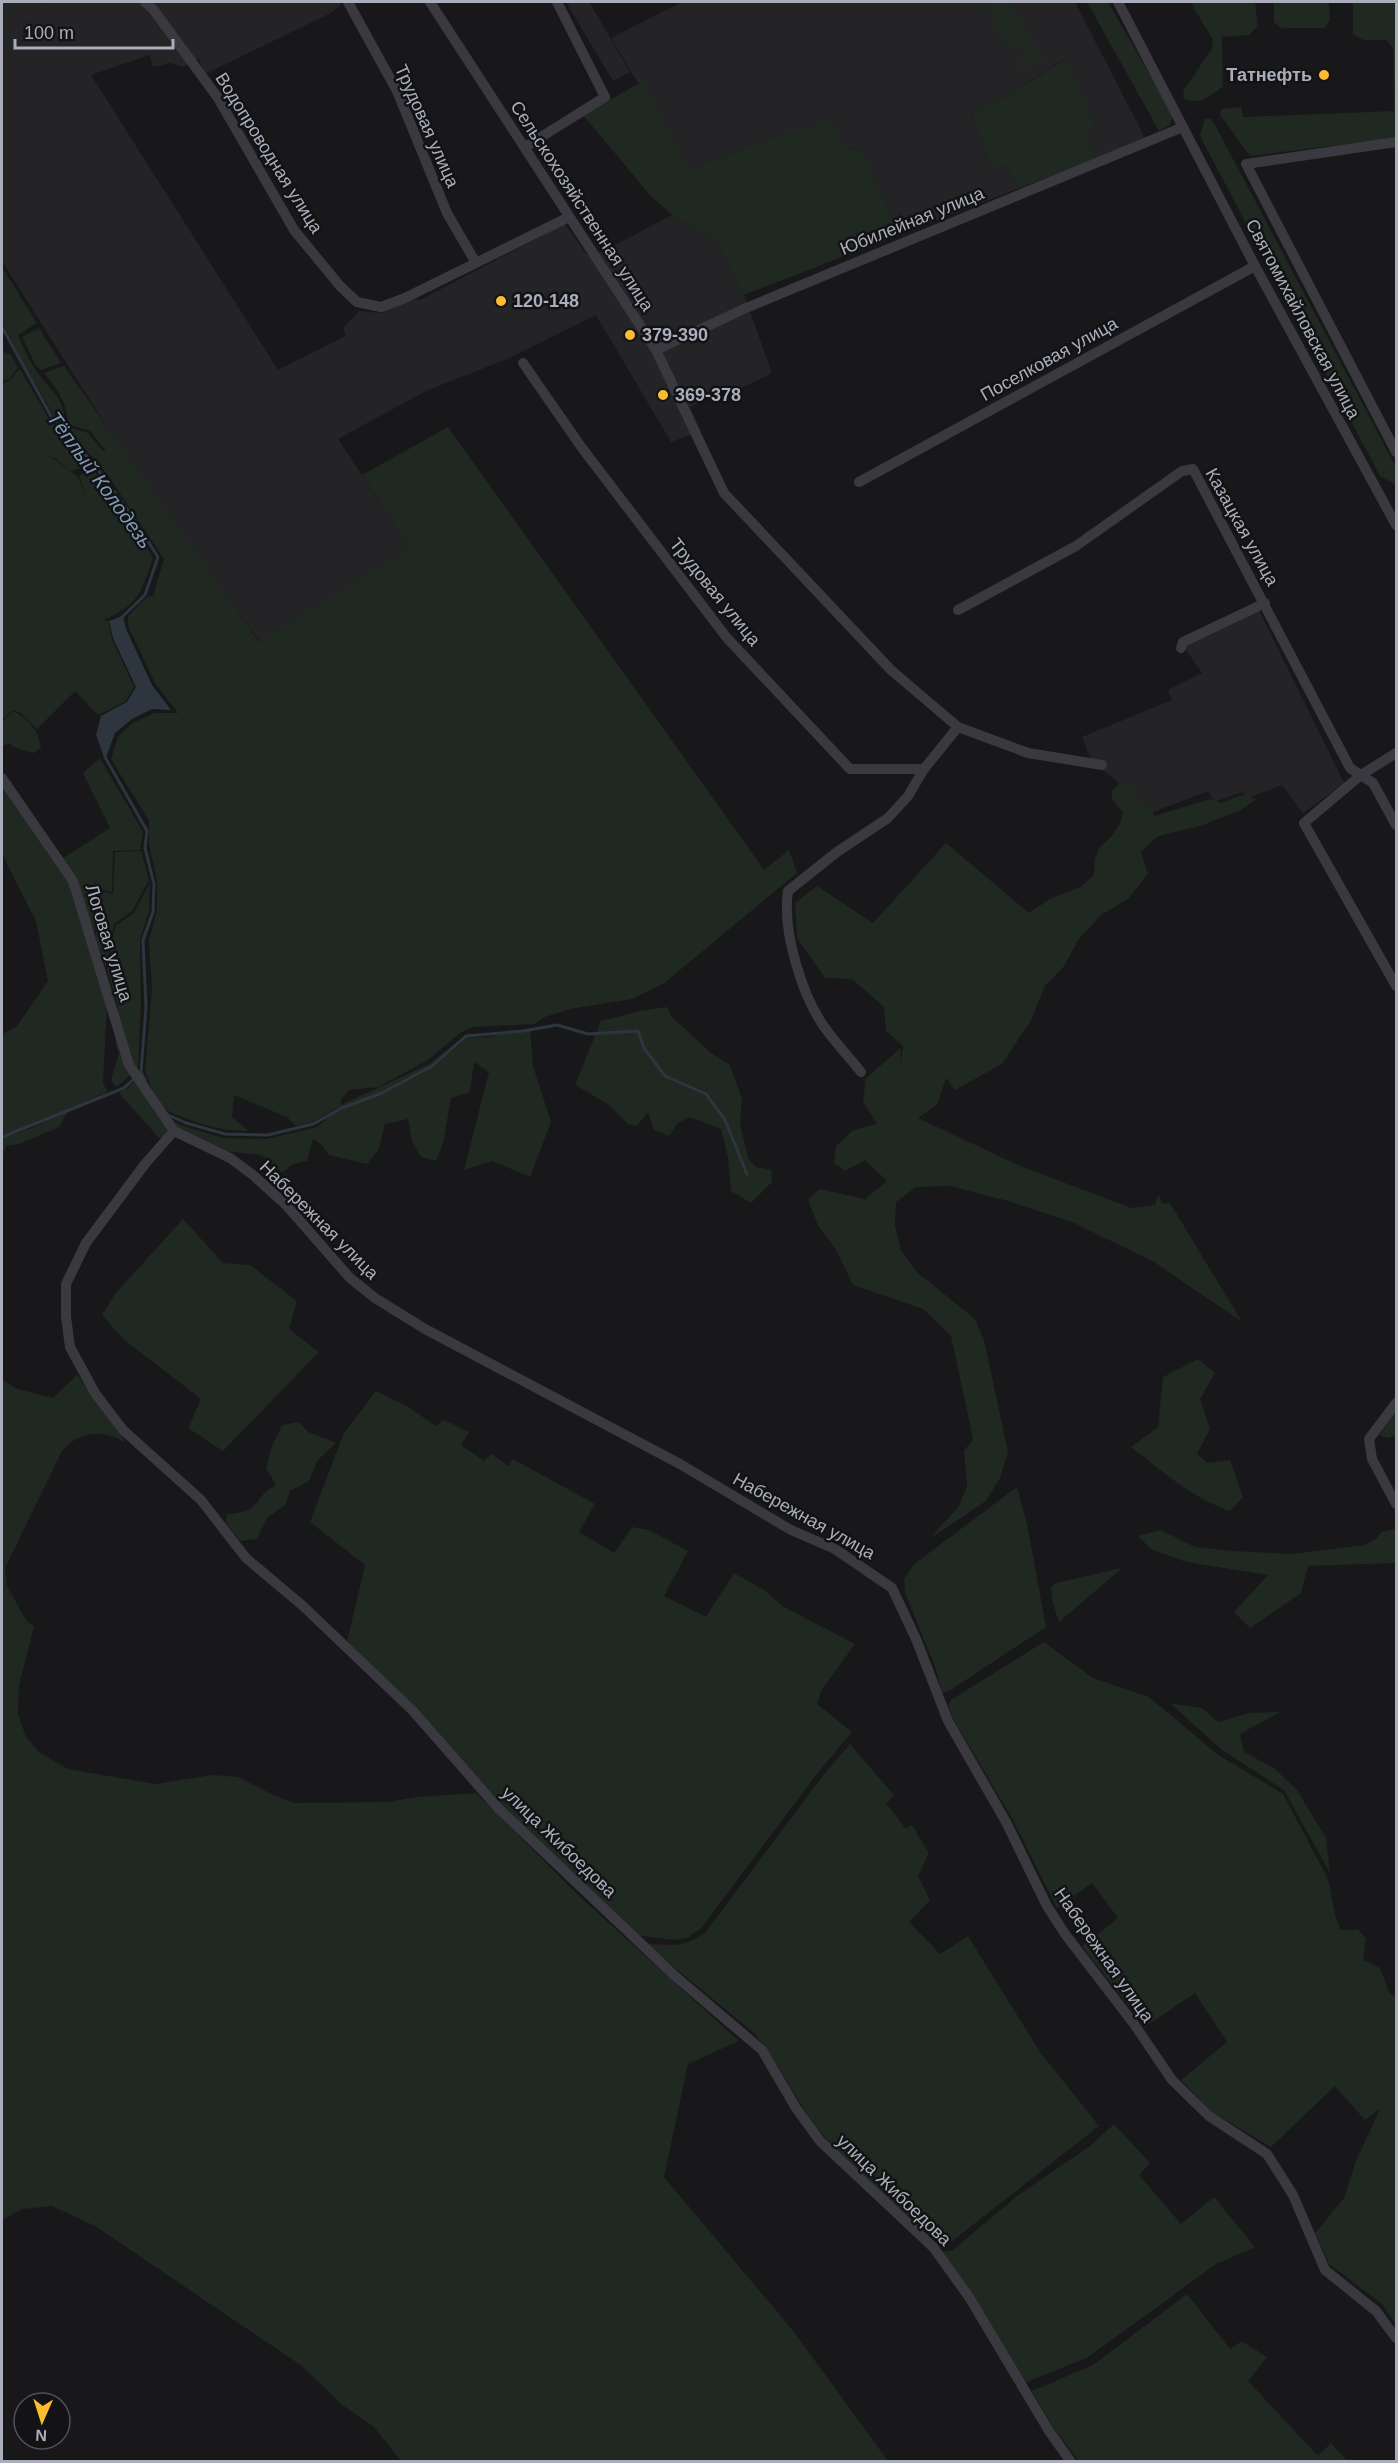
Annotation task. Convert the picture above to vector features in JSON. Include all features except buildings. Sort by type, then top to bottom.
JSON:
[{"type":"street","name":"Водопроводная улица","points":[[145,2],[153,9],[218,98],[294,230],[340,286],[357,302],[381,307],[405,298],[569,218]]},
{"type":"street","name":"Трудовая улица","points":[[348,2],[397,91],[447,213],[476,263]]},
{"type":"street","name":"Сельскохозяйственная улица","points":[[430,2],[656,350],[724,493],[891,670],[958,727],[1028,753],[1102,765]]},
{"type":"street","points":[[525,147],[605,97],[557,2]]},
{"type":"street","name":"Святомихайловская улица","points":[[1118,2],[1255,266],[1396,525]]},
{"type":"street","name":"Юбилейная улица","points":[[656,350],[746,308],[1183,127]]},
{"type":"street","name":"Святомихайловская улица","points":[[1396,142],[1246,164],[1396,452]]},
{"type":"street","name":"Поселковая улица","points":[[859,482],[1255,266]]},
{"type":"street","name":"Трудовая улица","points":[[523,363],[582,448],[727,638],[850,769],[924,769]]},
{"type":"street","name":"Казацкая улица","points":[[958,610],[1077,546],[1182,471],[1194,470],[1350,768],[1373,783],[1396,825]]},
{"type":"street","points":[[1181,648],[1183,642],[1265,603]]},
{"type":"street","points":[[861,1072],[824,1027],[801,980],[791,944],[786,904],[788,891],[837,852],[888,818],[909,796],[924,769],[958,727]]},
{"type":"street","points":[[1396,753],[1361,775],[1304,823],[1396,987]]},
{"type":"street","name":"Логовая улица","points":[[2,778],[73,881],[129,1065],[171,1127]]},
{"type":"street","name":"улица Жибоедова","points":[[171,1127],[86,1243],[66,1284],[66,1317],[70,1347],[95,1393],[123,1430],[201,1500],[246,1558],[303,1606],[413,1711],[498,1808],[675,1976],[762,2050],[796,2108],[820,2141],[933,2247],[969,2296],[1049,2431],[1071,2462]]},
{"type":"street","name":"Набережная улица","points":[[171,1127],[230,1158],[253,1175],[286,1205],[350,1278],[375,1298],[435,1334],[680,1464],[773,1520],[835,1549],[892,1588],[916,1639],[948,1720],[1001,1812],[1047,1906],[1065,1934],[1134,2024],[1172,2080],[1209,2116],[1267,2154],[1293,2195],[1325,2270],[1377,2311],[1396,2338]]},
{"type":"street","points":[[1396,1403],[1369,1439],[1371,1459],[1396,1504]]},
{"type":"shaded area","points":[[2,2],[40,2],[42,4],[50,2],[339,2],[341,5],[329,14],[205,74],[199,59],[183,67],[170,63],[153,67],[150,55],[91,75],[278,370],[346,336],[343,328],[359,311],[380,313],[410,299],[420,300],[565,224],[587,255],[602,252],[672,215],[715,240],[744,295],[772,373],[731,393],[728,388],[690,407],[701,431],[671,442],[596,315],[507,359],[426,391],[338,439],[409,547],[260,642],[145,487],[2,261]]},
{"type":"shaded area","points":[[566,2],[589,2],[630,72],[613,81]]},
{"type":"shaded area","points":[[682,2],[1075,2],[1145,138],[1097,159],[1085,136],[1096,130],[1065,59],[996,102],[971,112],[992,170],[1006,165],[1017,189],[899,235],[859,147],[846,150],[795,134],[793,129],[691,169],[643,82],[638,83],[611,38]]},
{"type":"shaded area","points":[[993,2],[1010,2],[1045,59],[1020,71],[1015,61],[1027,55],[1021,43],[1009,49],[988,11]]},
{"type":"shaded area","points":[[1087,2],[1108,2],[1173,115],[1170,125],[1159,131]]},
{"type":"shaded area","points":[[1186,2],[1255,2],[1258,26],[1249,35],[1222,37],[1223,86],[1198,101],[1183,97],[1184,90],[1212,48],[1213,40],[1191,3]]},
{"type":"shaded area","points":[[1274,2],[1329,2],[1330,20],[1325,28],[1282,28],[1274,22]]},
{"type":"shaded area","points":[[1353,2],[1396,2],[1396,138],[1250,156],[1220,115],[1221,109],[1241,107],[1243,117],[1394,111],[1393,48],[1386,40],[1363,40],[1353,34]]},
{"type":"shaded area","points":[[1066,59],[1096,130],[1085,136],[1097,159],[1017,189],[1006,165],[992,170],[971,112],[996,102]]},
{"type":"shaded area","points":[[643,81],[691,169],[793,129],[796,134],[832,119],[846,150],[860,147],[899,235],[744,295],[715,240],[672,215],[650,195],[583,115]]},
{"type":"shaded area","points":[[1205,119],[1211,119],[1215,125],[1396,467],[1396,485],[1380,476],[1202,140],[1200,134]]},
{"type":"shaded area","points":[[2,267],[37,323],[18,335],[32,365],[59,400],[66,426],[88,433],[103,451],[106,451],[90,431],[68,424],[66,409],[60,396],[44,373],[64,366],[259,642],[409,547],[362,475],[448,427],[764,870],[789,850],[797,873],[663,984],[632,999],[570,1009],[545,1017],[535,1024],[473,1027],[460,1033],[428,1060],[378,1087],[349,1090],[341,1099],[341,1105],[429,1064],[462,1038],[487,1037],[530,1028],[533,1066],[551,1122],[530,1177],[492,1161],[464,1170],[489,1072],[474,1062],[470,1092],[451,1098],[443,1144],[436,1161],[421,1157],[412,1141],[408,1119],[385,1124],[379,1149],[367,1164],[329,1155],[323,1146],[313,1139],[307,1161],[293,1164],[282,1173],[262,1155],[224,1151],[171,1134],[159,1138],[119,1093],[141,1076],[154,1112],[184,1126],[223,1138],[267,1139],[317,1127],[338,1108],[312,1122],[296,1126],[287,1117],[234,1095],[232,1117],[249,1131],[236,1131],[202,1124],[158,1106],[145,1071],[152,989],[149,940],[157,911],[157,881],[149,844],[149,821],[111,759],[118,736],[133,723],[154,713],[178,713],[155,683],[128,626],[128,616],[147,597],[153,596],[164,559],[102,467],[54,416],[20,357],[2,322]]},
{"type":"shaded area","points":[[39,328],[61,363],[41,370],[36,366],[22,337]]},
{"type":"shaded area","points":[[2,351],[11,355],[18,368],[9,379],[2,382]]},
{"type":"shaded area","points":[[20,369],[48,417],[84,460],[82,468],[70,471],[78,477],[87,498],[79,476],[92,468],[153,558],[137,597],[124,609],[103,620],[108,621],[112,639],[134,687],[126,701],[98,715],[75,691],[37,729],[21,713],[13,710],[2,720],[2,384],[10,380]]},
{"type":"shaded area","points":[[1259,610],[1344,783],[1303,813],[1282,785],[1246,799],[1243,792],[1214,802],[1208,791],[1148,814],[1123,786],[1092,762],[1082,737],[1172,700],[1168,690],[1202,673],[1184,647],[1187,642]]},
{"type":"shaded area","points":[[123,616],[126,629],[152,685],[171,710],[152,709],[132,719],[115,733],[105,760],[96,735],[101,716],[127,702],[136,687],[113,638],[109,621]]},
{"type":"shaded area","points":[[13,711],[24,718],[35,731],[41,748],[34,753],[9,744],[2,746],[2,722]]},
{"type":"shaded area","points":[[100,758],[143,832],[140,850],[113,851],[112,892],[87,886],[100,915],[93,935],[63,858],[110,828],[83,773]]},
{"type":"shaded area","points":[[1121,781],[1136,791],[1141,802],[1152,810],[1154,816],[1210,799],[1221,803],[1241,795],[1257,799],[1239,811],[1200,826],[1158,836],[1141,852],[1148,874],[1128,899],[1101,915],[1078,940],[1065,965],[1045,986],[1031,1020],[1002,1064],[955,1090],[946,1078],[937,1105],[918,1118],[1020,1166],[1131,1208],[1155,1205],[1158,1195],[1163,1204],[1170,1203],[1242,1322],[1154,1262],[1072,1222],[1008,1201],[950,1186],[916,1187],[896,1202],[895,1225],[901,1251],[918,1273],[975,1319],[984,1340],[1008,1452],[1000,1478],[986,1501],[929,1539],[959,1506],[967,1486],[964,1451],[973,1439],[951,1336],[923,1309],[853,1285],[835,1248],[818,1225],[808,1200],[819,1189],[865,1199],[887,1181],[865,1160],[845,1171],[834,1163],[836,1146],[853,1130],[877,1124],[863,1101],[866,1078],[901,1048],[900,1066],[903,1046],[886,1031],[884,1007],[852,979],[825,978],[797,938],[795,903],[817,886],[873,923],[946,843],[1029,913],[1050,899],[1080,887],[1094,875],[1095,859],[1099,848],[1120,824],[1123,812],[1112,799],[1112,791]]},
{"type":"shaded area","points":[[2,783],[44,845],[47,853],[57,862],[71,883],[107,1002],[103,1083],[108,1092],[32,1125],[2,1135],[2,1034],[17,1026],[48,981],[36,921],[2,854]]},
{"type":"shaded area","points":[[141,851],[149,880],[132,911],[114,924],[106,968],[95,937],[102,915],[90,888],[113,894],[115,852]]},
{"type":"shaded area","points":[[150,883],[149,911],[140,939],[141,1005],[138,1069],[116,1087],[111,1080],[119,1053],[116,1046],[118,1006],[107,970],[115,926],[134,913]]},
{"type":"shaded area","points":[[667,1007],[671,1016],[711,1053],[730,1065],[742,1099],[740,1124],[748,1158],[756,1167],[771,1170],[772,1182],[751,1203],[731,1191],[728,1157],[721,1129],[690,1117],[678,1123],[669,1136],[654,1130],[648,1112],[637,1126],[628,1124],[608,1104],[575,1085],[601,1021]]},
{"type":"shaded area","points":[[68,1111],[59,1127],[20,1144],[6,1146],[2,1158],[2,1138],[32,1128]]},
{"type":"shaded area","points":[[183,1219],[223,1263],[250,1265],[297,1301],[289,1329],[319,1352],[223,1451],[188,1428],[201,1399],[123,1339],[102,1315],[115,1294]]},
{"type":"shaded area","points":[[1198,1359],[1215,1373],[1200,1399],[1210,1429],[1197,1454],[1208,1463],[1230,1460],[1243,1497],[1230,1511],[1190,1491],[1131,1447],[1158,1427],[1163,1377]]},
{"type":"shaded area","points":[[77,1375],[126,1443],[109,1436],[92,1434],[68,1444],[62,1451],[5,1568],[7,1586],[26,1620],[34,1627],[19,1685],[18,1714],[26,1737],[40,1753],[68,1769],[155,1784],[213,1775],[238,1777],[294,1803],[386,1802],[476,1793],[579,1896],[739,2041],[688,2064],[664,2177],[794,2332],[888,2461],[401,2461],[374,2427],[341,2404],[302,2366],[95,2226],[52,2206],[22,2209],[2,2220],[2,1379],[17,1389],[53,1398]]},
{"type":"shaded area","points":[[376,1391],[407,1406],[436,1426],[444,1420],[469,1432],[461,1445],[484,1461],[491,1454],[508,1466],[513,1459],[595,1504],[579,1532],[614,1553],[632,1527],[649,1530],[688,1551],[664,1596],[706,1617],[734,1573],[764,1590],[784,1607],[855,1644],[821,1691],[817,1704],[852,1732],[816,1775],[701,1928],[687,1938],[673,1940],[637,1935],[495,1799],[347,1641],[365,1565],[310,1522],[343,1435]]},
{"type":"shaded area","points":[[1396,1411],[1396,1435],[1387,1438],[1379,1435]]},
{"type":"shaded area","points":[[299,1422],[308,1432],[336,1443],[318,1460],[309,1481],[290,1491],[286,1504],[267,1518],[257,1539],[240,1541],[226,1523],[227,1514],[247,1510],[276,1485],[266,1468],[272,1446],[282,1425]]},
{"type":"shaded area","points":[[1017,1487],[1027,1524],[1046,1627],[952,1689],[942,1693],[936,1669],[905,1593],[904,1579],[913,1565]]},
{"type":"shaded area","points":[[1396,1529],[1396,1563],[1308,1566],[1301,1593],[1250,1628],[1234,1612],[1268,1575],[1186,1562],[1151,1549],[1138,1536],[1161,1530],[1195,1547],[1292,1554],[1365,1545],[1376,1539],[1381,1532]]},
{"type":"shaded area","points":[[1122,1568],[1059,1622],[1051,1588],[1056,1583]]},
{"type":"shaded area","points":[[1044,1642],[1093,1678],[1149,1697],[1217,1754],[1283,1794],[1327,1877],[1341,1930],[1358,1929],[1366,1939],[1363,1960],[1380,1968],[1389,1992],[1396,1998],[1396,2325],[1382,2304],[1329,2264],[1315,2233],[1344,2198],[1356,2161],[1380,2109],[1365,2120],[1335,2086],[1271,2147],[1211,2111],[1181,2080],[1227,2042],[1195,1993],[1145,2027],[1082,1946],[1118,1918],[1092,1883],[1057,1908],[1012,1818],[952,1717],[948,1704],[952,1699]]},
{"type":"shaded area","points":[[1170,1703],[1202,1708],[1218,1722],[1249,1713],[1280,1712],[1240,1734],[1244,1752],[1274,1768],[1297,1790],[1326,1838],[1330,1873],[1284,1790],[1222,1750]]},
{"type":"shaded area","points":[[850,1744],[894,1795],[886,1803],[906,1829],[912,1825],[929,1853],[918,1876],[930,1900],[909,1922],[940,1954],[968,1936],[1040,2052],[1099,2126],[951,2242],[941,2243],[931,2237],[849,2163],[814,2124],[754,2033],[646,1944],[684,1943],[705,1933],[821,1778]]},
{"type":"shaded area","points":[[1114,2124],[1150,2163],[1139,2175],[1181,2224],[1214,2197],[1255,2247],[1216,2264],[1087,2358],[1024,2383],[941,2252],[953,2250],[1017,2196],[1090,2146]]},
{"type":"shaded area","points":[[1187,2294],[1230,2349],[1242,2341],[1267,2357],[1248,2381],[1318,2456],[1331,2443],[1347,2461],[1079,2461],[1053,2427],[1032,2391],[1093,2365]]},
{"type":"waterway","name":"Тёплый Колодезь","points":[[2,327],[51,416],[92,462],[128,510],[158,557],[145,595],[121,618]]},
{"type":"waterway","name":"Тёплый Колодезь","points":[[105,757],[147,831],[145,848],[154,884],[153,912],[143,940],[146,1007],[141,1072],[145,1080]]},
{"type":"waterway","name":"Тёплый Колодезь","points":[[166,1114],[186,1123],[225,1134],[268,1135],[313,1124],[342,1108],[382,1093],[432,1066],[466,1036],[523,1031],[557,1025],[588,1034],[638,1031],[644,1048],[665,1076],[706,1094],[725,1120],[747,1174]]},
{"type":"waterway","points":[[2,1137],[124,1088],[136,1077]]},
{"type":"place","name":"Татнефть","points":[[1324,75]]},
{"type":"place","name":"120-148","points":[[501,301]]},
{"type":"place","name":"379-390","points":[[630,335]]},
{"type":"place","name":"369-378","points":[[663,395]]}]
